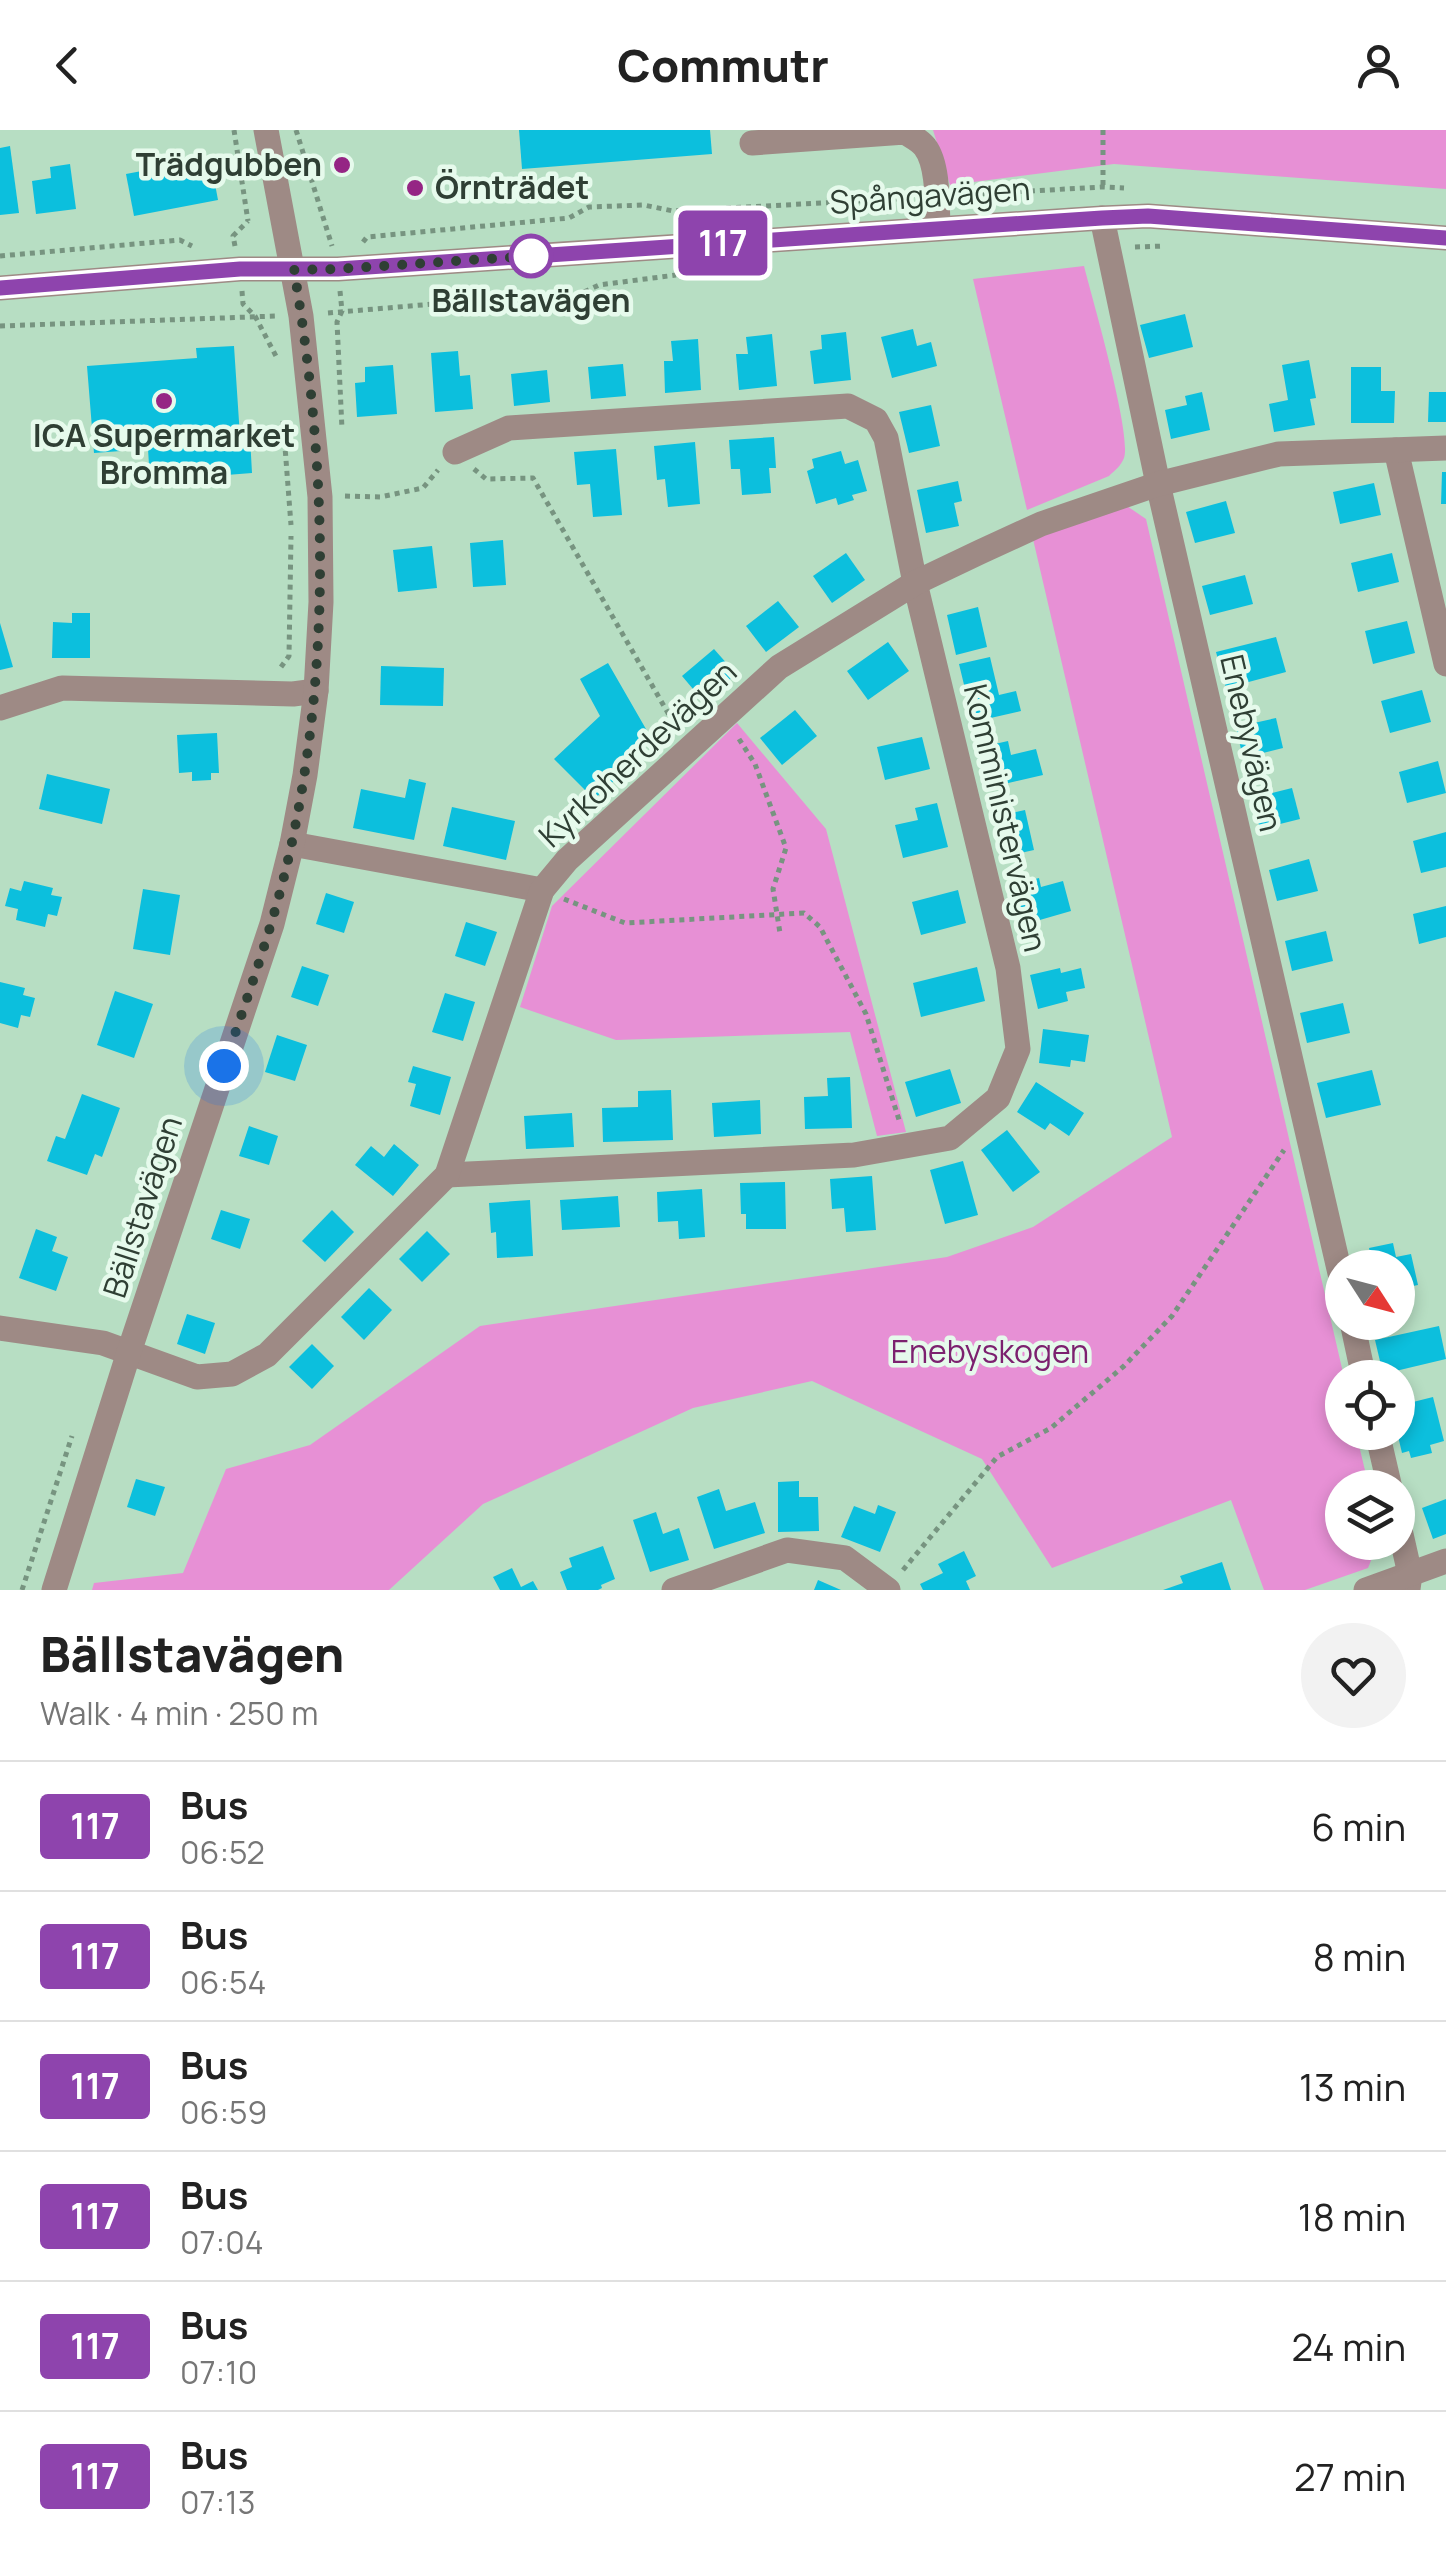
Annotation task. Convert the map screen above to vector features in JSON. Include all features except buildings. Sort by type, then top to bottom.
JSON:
[{"type":"street","name":"Bällstavägen","points":[[54,1590],[272,924],[305,776],[316,692],[321,602],[320,497],[302,316],[266,130]]},
{"type":"street","points":[[752,143],[905,132],[925,147],[932,166],[938,228]]},
{"type":"street","name":"Spångavägen","points":[[0,288],[240,269],[338,269],[1148,216],[1446,238]]},
{"type":"street","name":"Enebyvägen","points":[[1102,218],[1158,484],[1335,1250]]},
{"type":"street","name":"Komministervägen","points":[[447,1174],[854,1155],[950,1138],[998,1098],[1018,1049],[1008,968],[915,583],[886,438],[876,420],[848,406],[509,428],[455,452]]},
{"type":"street","name":"Kyrkoherdevägen","points":[[0,1328],[103,1344],[196,1378],[232,1374],[267,1355],[447,1174],[542,890],[567,860],[780,667],[915,583],[1041,524],[1158,484],[1279,454],[1446,448]]},
{"type":"street","points":[[1396,450],[1446,664]]},
{"type":"street","points":[[0,708],[62,688],[316,692]]},
{"type":"street","points":[[292,844],[542,890]]},
{"type":"street","points":[[674,1590],[787,1550],[844,1558],[893,1584]]},
{"type":"street","points":[[1366,1590],[1409,1582],[1446,1561]]},
{"type":"path","points":[[296,130],[338,269]]},
{"type":"path","points":[[1106,248],[1169,246]]},
{"type":"path","points":[[0,326],[302,316],[492,299],[511,305],[567,300],[599,285],[676,275]]},
{"type":"path","points":[[256,316],[277,358],[279,376]]},
{"type":"path","points":[[280,693],[280,669],[288,656],[292,525],[282,414]]},
{"type":"path","points":[[345,496],[380,497],[423,488],[455,452],[486,479],[533,478],[688,750]]},
{"type":"path","points":[[726,716],[755,764],[786,848],[773,889],[780,933]]},
{"type":"path","points":[[542,890],[626,923],[804,913],[820,927],[866,1014],[906,1146]]},
{"type":"path","points":[[893,1584],[997,1457],[1051,1428],[1124,1366],[1172,1316],[1305,1119]]},
{"type":"path","points":[[22,1590],[74,1432]]},
{"type":"green space","points":[[933,130],[1446,130],[1446,189],[1114,164],[950,185]]},
{"type":"green space","points":[[1084,266],[1117,395],[1124,458],[1109,476],[1027,510],[973,279]]},
{"type":"green space","name":"Enebyskogen","points":[[1124,504],[1146,519],[1325,1295],[1325,1340],[1335,1340],[1340,1360],[1325,1360],[1325,1450],[1360,1450],[1365,1470],[1325,1470],[1325,1560],[1371,1560],[1368,1568],[1305,1590],[1264,1590],[1231,1500],[1052,1568],[982,1459],[812,1381],[693,1408],[483,1504],[389,1590],[92,1590],[94,1583],[183,1573],[226,1469],[310,1445],[480,1326],[947,1257],[1033,1227],[1172,1137],[1033,539]]},
{"type":"green space","points":[[737,723],[826,829],[906,1132],[877,1136],[850,1032],[616,1040],[520,1007],[552,906]]},
{"type":"bus line","name":"117","points":[[0,288],[240,269],[338,269],[1148,216],[1446,238]]},
{"type":"place","name":"Trädgubben","points":[[342,165]]},
{"type":"place","name":"Örnträdet","points":[[415,188]]},
{"type":"place","name":"Bällstavägen","points":[[531,256]]},
{"type":"place","name":"ICA Supermarket Bromma","points":[[164,401]]},
{"type":"route","points":[[224,1066],[286,870],[305,776],[316,692],[321,602],[320,497],[294,270],[531,256]]}]
